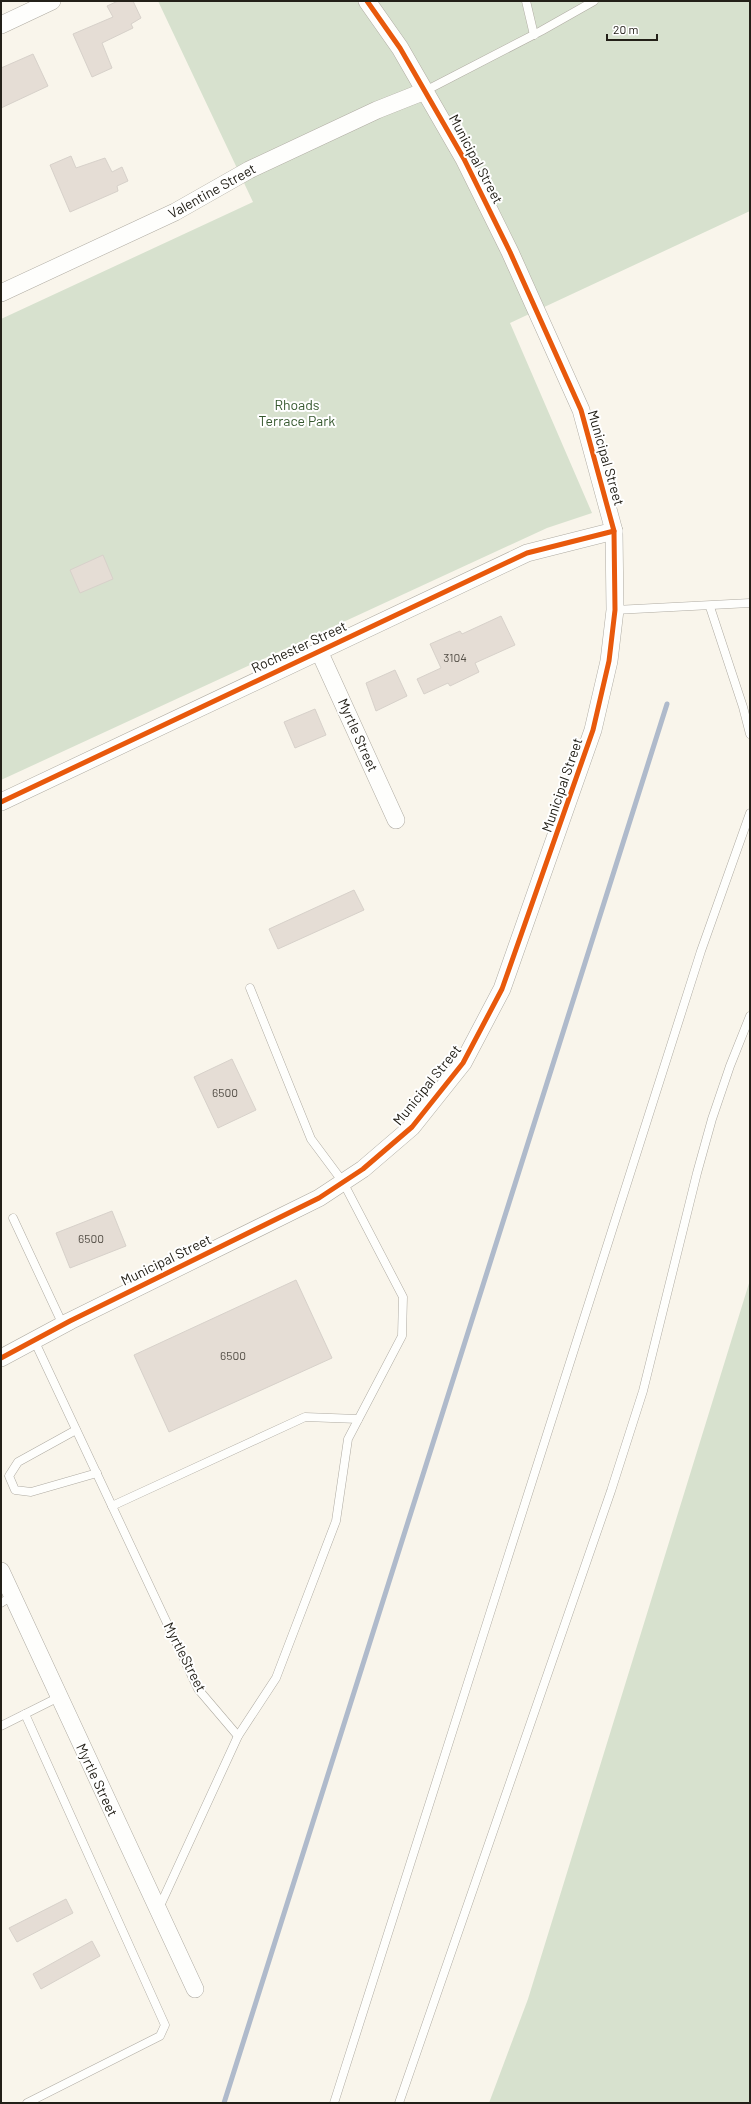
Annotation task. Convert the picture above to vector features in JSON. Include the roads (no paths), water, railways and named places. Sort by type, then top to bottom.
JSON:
[{"type":"street","points":[[1,25],[52,1]]},
{"type":"street","name":"Municipal Street","points":[[1,1358],[63,1325],[320,1198],[363,1169],[412,1127],[463,1063],[502,989],[593,730],[609,661],[615,610],[614,531],[581,410],[510,252],[464,159],[400,48],[367,1]]},
{"type":"street","name":"Valentine Street","points":[[1,293],[175,212],[249,170],[377,110],[425,91]]},
{"type":"street","name":"Rochester Street","points":[[1,802],[527,553],[614,531]]},
{"type":"street","name":"Myrtle Street","points":[[319,651],[396,820]]},
{"type":"street","name":"Myrtle Street","points":[[1,1571],[7,1599],[59,1698],[195,1989]]},
{"type":"lane","points":[[526,1],[534,35]]},
{"type":"lane","points":[[425,91],[534,35],[594,1]]},
{"type":"lane","points":[[615,610],[710,607],[750,603]]},
{"type":"lane","points":[[710,607],[750,734]]},
{"type":"lane","points":[[334,2103],[701,951],[750,813]]},
{"type":"lane","points":[[157,1910],[238,1736],[276,1678],[336,1521],[348,1439],[402,1336],[404,1297],[343,1182],[311,1139],[250,988]]},
{"type":"lane","points":[[399,2103],[611,1491],[644,1391],[697,1173],[730,1066],[750,1016]]},
{"type":"lane","points":[[13,1218],[63,1325]]},
{"type":"lane","name":"MyrtleStreet","points":[[34,1340],[198,1689],[238,1736]]},
{"type":"lane","points":[[112,1506],[305,1417],[358,1419]]},
{"type":"lane","points":[[76,1430],[18,1462],[9,1476],[15,1490],[31,1492],[97,1474]]},
{"type":"lane","points":[[1,1726],[59,1698]]},
{"type":"lane","points":[[25,1714],[165,2025],[160,2036],[26,2103]]},
{"type":"waterway","points":[[224,2103],[667,704]]},
{"type":"park label","name":"Rhoads Terrace Park","points":[[297,414]]}]
